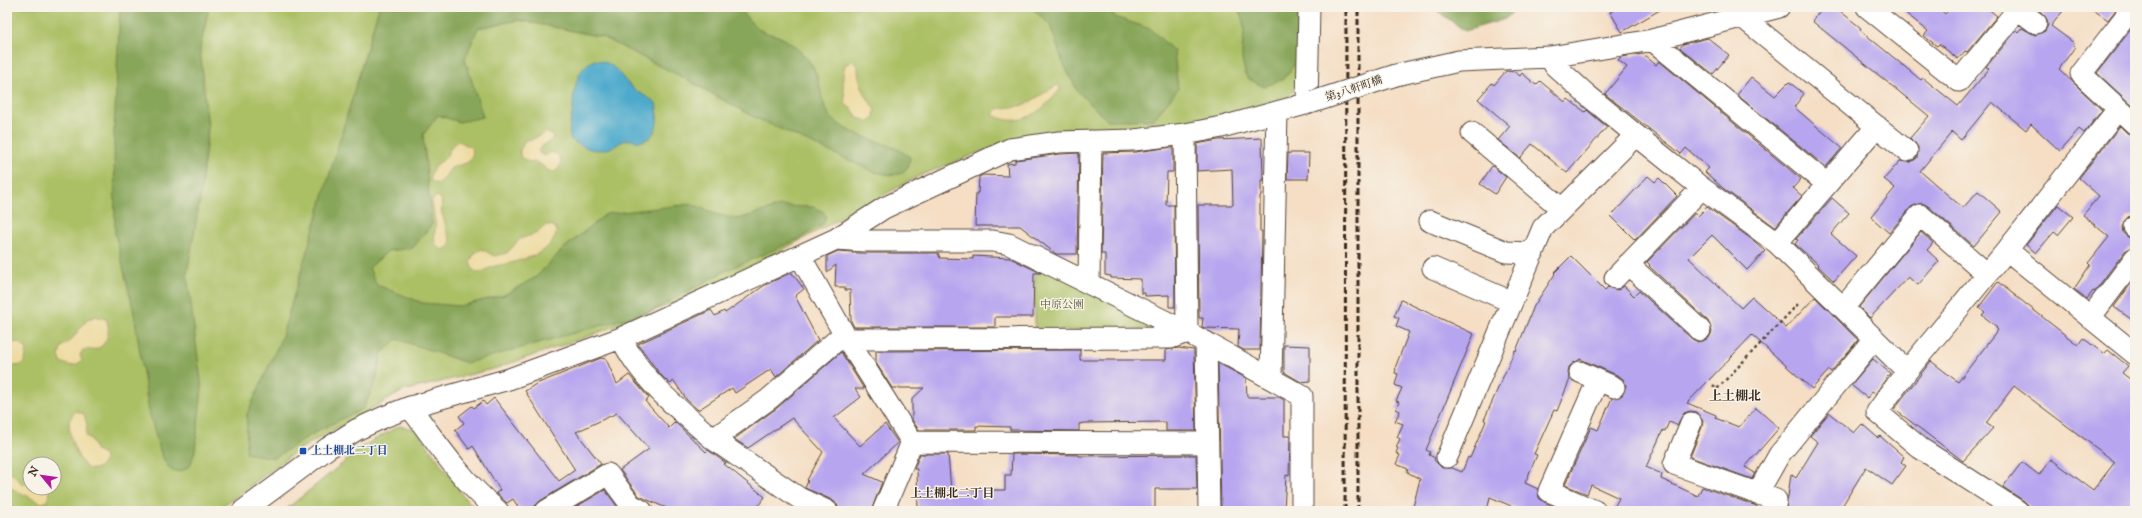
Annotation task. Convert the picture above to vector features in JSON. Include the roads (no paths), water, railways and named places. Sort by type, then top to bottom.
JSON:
[{"type":"street","points":[[1309,7],[1310,103]]},
{"type":"street","name":"第3八軒町橋","points":[[243,511],[297,470],[356,430],[410,407],[509,379],[621,338],[836,239],[884,208],[1010,149],[1059,142],[1134,140],[1185,134],[1222,127],[1310,103],[1396,75],[1458,61],[1550,57],[1652,40],[1779,7]]},
{"type":"street","points":[[1867,7],[1959,81],[2017,8],[2036,23]]},
{"type":"street","points":[[2133,7],[2082,74],[2135,124]]},
{"type":"street","points":[[1741,16],[1907,151]]},
{"type":"street","points":[[1652,40],[1827,184]]},
{"type":"street","points":[[1550,57],[1555,66],[1586,94],[1636,135],[1702,188],[1777,243],[1873,340],[1907,371]]},
{"type":"street","points":[[2018,511],[1920,448],[1877,412],[1907,371],[2007,250],[2118,109]]},
{"type":"street","points":[[1271,378],[1277,112]]},
{"type":"street","points":[[1777,243],[1877,126]]},
{"type":"street","points":[[1472,133],[1562,209]]},
{"type":"street","points":[[1185,134],[1187,332]]},
{"type":"street","points":[[1447,457],[1543,228],[1636,135]]},
{"type":"street","points":[[1089,282],[1090,141]]},
{"type":"street","points":[[1700,330],[1622,271],[1702,188]]},
{"type":"street","points":[[1842,308],[1920,215],[1987,274]]},
{"type":"street","points":[[1430,221],[1506,252],[1518,254],[1533,253]]},
{"type":"street","points":[[836,239],[864,241],[993,241],[1010,244],[1187,332],[1302,396],[1302,511]]},
{"type":"street","points":[[2007,250],[2135,354]]},
{"type":"street","points":[[800,256],[847,338],[912,442]]},
{"type":"street","points":[[2090,318],[2135,258]]},
{"type":"street","points":[[1433,268],[1512,302]]},
{"type":"street","points":[[713,439],[769,400],[837,340],[847,338],[1171,338],[1187,332]]},
{"type":"street","points":[[621,338],[630,356],[647,379],[665,398],[713,439],[799,498],[827,511]]},
{"type":"street","points":[[1757,494],[1779,455],[1873,340]]},
{"type":"street","points":[[1206,342],[1209,511]]},
{"type":"street","points":[[1596,511],[1549,491],[1597,380]]},
{"type":"street","points":[[410,407],[444,454],[487,502],[498,511]]},
{"type":"street","points":[[1691,423],[1674,464],[1776,500],[1774,511]]},
{"type":"street","points":[[912,442],[1208,443]]},
{"type":"street","points":[[883,511],[912,442]]},
{"type":"street","points":[[546,511],[608,474],[631,505],[642,511]]},
{"type":"water","points":[[595,60],[613,67],[634,89],[656,103],[656,126],[651,136],[647,139],[641,141],[626,140],[603,150],[587,148],[571,140],[570,128],[576,83],[583,69]]},
{"type":"railway","points":[[1345,511],[1346,7]]},
{"type":"railway","points":[[1358,7],[1358,511]]},
{"type":"place","name":"上土棚北二丁目","points":[[303,451]]},
{"type":"district","name":"上土棚北","points":[[1735,396]]},
{"type":"district","name":"上土棚北二丁目","points":[[952,493]]},
{"type":"park label","name":"中原公園","points":[[1062,305]]}]
